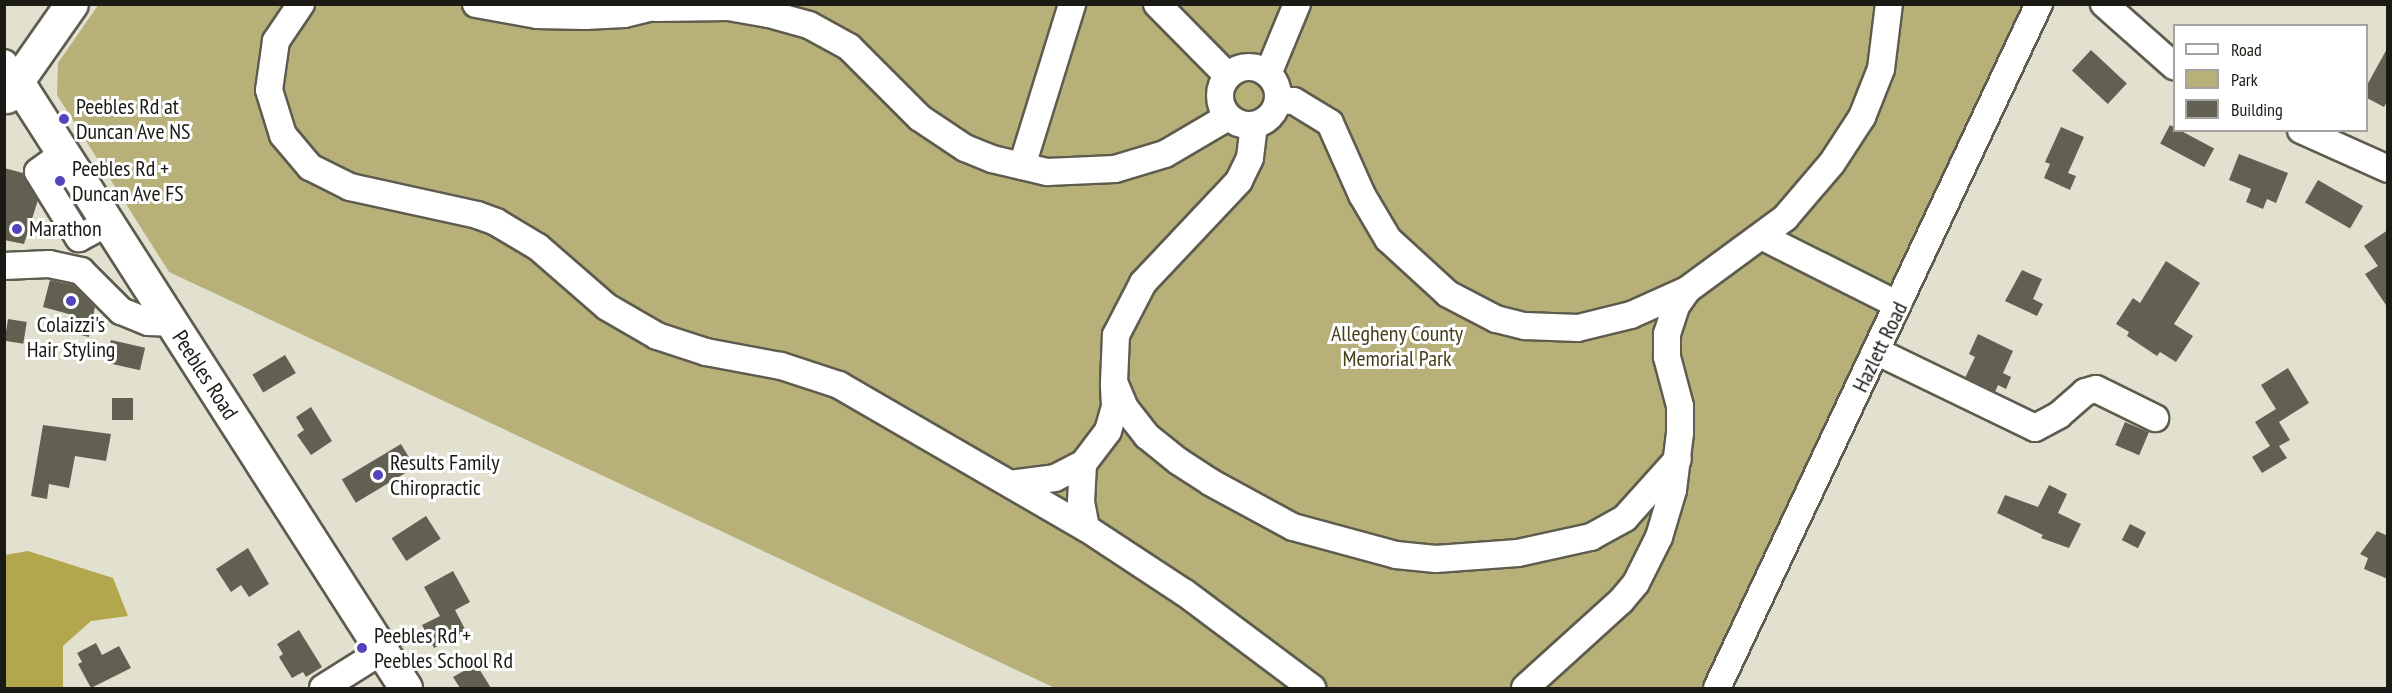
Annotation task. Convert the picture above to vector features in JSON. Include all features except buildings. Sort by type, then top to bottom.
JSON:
[{"type":"main road","points":[[9,82],[72,4]]},
{"type":"main road","name":"Peebles Road","points":[[9,82],[64,153],[406,688]]},
{"type":"street","points":[[301,4],[276,41],[269,90],[283,135],[310,167],[350,188],[477,214],[496,222],[538,247],[632,324],[679,345],[781,366],[839,385],[1086,528],[1205,607],[1312,688]]},
{"type":"street","points":[[476,4],[537,15],[585,16],[661,6],[766,9],[809,25],[849,47],[920,118],[965,148],[1022,166],[1076,172],[1141,163],[1187,143],[1228,117]]},
{"type":"street","points":[[1022,166],[1072,4]]},
{"type":"street","points":[[1157,4],[1228,76]]},
{"type":"street","points":[[1268,74],[1297,4]]},
{"type":"street","points":[[1278,100],[1294,100],[1330,123],[1362,195],[1388,239],[1423,275],[1469,307],[1525,326],[1578,328],[1631,315],[1687,290],[1763,237],[1815,185],[1862,117],[1881,69],[1889,4]]},
{"type":"street","name":"Hazlett Road","points":[[1717,688],[1878,352],[2039,4]]},
{"type":"street","points":[[2104,4],[2173,64]]},
{"type":"street","points":[[1245,68],[1268,74],[1277,89],[1278,100],[1270,116],[1254,125],[1242,124],[1228,117],[1220,96],[1228,76],[1245,68]]},
{"type":"street","points":[[1010,484],[1055,478],[1083,464],[1102,441],[1113,417],[1116,335],[1131,298],[1155,268],[1239,181],[1250,158],[1254,125]]},
{"type":"street","points":[[2305,132],[2388,169]]},
{"type":"street","points":[[1763,237],[1887,300]]},
{"type":"street","points":[[4,266],[49,264],[81,271],[121,311],[148,322],[171,323]]},
{"type":"street","points":[[1525,688],[1596,626],[1636,583],[1668,511],[1678,459],[1680,406],[1667,357],[1667,334],[1676,306],[1687,290]]},
{"type":"street","points":[[1878,352],[2035,428],[2059,415],[2085,392],[2096,389],[2154,418]]},
{"type":"street","points":[[1114,382],[1125,408],[1147,436],[1210,482],[1293,526],[1396,555],[1436,559],[1518,553],[1590,537],[1625,518],[1678,459]]},
{"type":"street","points":[[1102,441],[1124,434],[1147,436]]},
{"type":"street","points":[[1083,464],[1081,502],[1086,528]]},
{"type":"street","points":[[323,688],[382,651]]},
{"type":"green space","name":"Allegheny County Memorial Park","points":[[99,4],[2031,5],[1700,688],[1055,688],[169,272],[57,95],[58,63]]},
{"type":"shaded area","points":[[28,551],[113,578],[128,616],[91,621],[63,646],[63,688],[5,688],[5,555]]},
{"type":"place","name":"Peebles Rd at Duncan Ave NS","points":[[64,119]]},
{"type":"place","name":"Peebles Rd + Duncan Ave FS","points":[[60,181]]},
{"type":"place","name":"Marathon","points":[[17,229]]},
{"type":"place","name":"Colaizzi's Hair Styling","points":[[71,301]]},
{"type":"place","name":"Results Family Chiropractic","points":[[378,475]]},
{"type":"place","name":"Peebles Rd + Peebles School Rd","points":[[362,648]]}]
